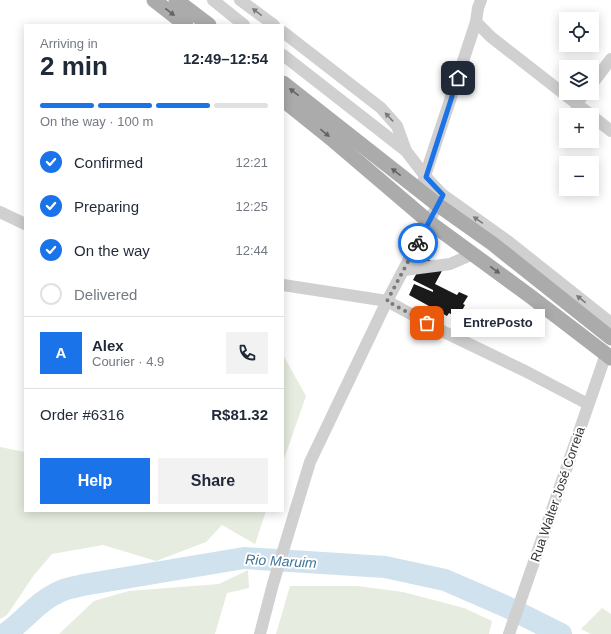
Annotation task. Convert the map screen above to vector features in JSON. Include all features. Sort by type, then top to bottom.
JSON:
[{"type":"main road","points":[[154,0],[185,24]]},
{"type":"main road","points":[[176,0],[207,24]]},
{"type":"main road","points":[[284,84],[419,190],[440,200],[611,338]]},
{"type":"main road","points":[[284,101],[334,141],[429,222],[549,310],[608,356]]},
{"type":"street","points":[[213,0],[243,24]]},
{"type":"street","points":[[240,0],[273,24]]},
{"type":"street","points":[[419,190],[426,177],[476,22],[481,0]]},
{"type":"street","points":[[476,22],[491,37],[581,108]]},
{"type":"street","points":[[284,33],[381,108],[397,126],[406,151]]},
{"type":"street","points":[[284,56],[406,151],[426,177],[440,200],[509,242],[611,323]]},
{"type":"street","points":[[599,75],[611,59]]},
{"type":"street","points":[[576,104],[579,100]]},
{"type":"street","points":[[599,122],[611,131]]},
{"type":"street","points":[[260,634],[304,479],[317,444],[387,301],[440,200]]},
{"type":"street","points":[[0,212],[24,224]]},
{"type":"street","points":[[404,270],[450,264],[473,254]]},
{"type":"street","points":[[284,285],[387,301],[440,330],[525,371],[588,404]]},
{"type":"street","name":"Rua Walter José Correia","points":[[509,634],[588,404],[608,356]]},
{"type":"shaded area","points":[[284,357],[306,396],[284,459]]},
{"type":"shaded area","points":[[0,447],[24,452],[24,512],[266,512],[255,544],[222,525],[206,542],[156,561],[103,545],[52,554],[34,575],[7,615],[0,619]]},
{"type":"shaded area","points":[[248,570],[249,588],[227,593],[215,634],[59,634],[94,601],[129,591],[219,584]]},
{"type":"shaded area","points":[[290,586],[357,586],[403,592],[464,608],[492,621],[489,634],[276,634]]},
{"type":"shaded area","points":[[602,608],[611,614],[611,634],[591,634],[581,629]]},
{"type":"building","points":[[425,258],[444,267],[435,284],[457,295],[459,292],[468,296],[463,304],[465,305],[458,318],[449,313],[447,316],[409,295],[414,284],[433,292],[433,290],[413,280]]},
{"type":"waterway","name":"Rio Maruim","points":[[5,634],[44,601],[65,590],[83,585],[244,558],[385,567],[445,580],[507,607],[561,634]]},
{"type":"way so far","points":[[418,243],[387,301],[427,323]]},
{"type":"place","name":"EntrePosto","points":[[427,323]]},
{"type":"route","points":[[418,243],[443,195],[426,177],[458,78]]}]
